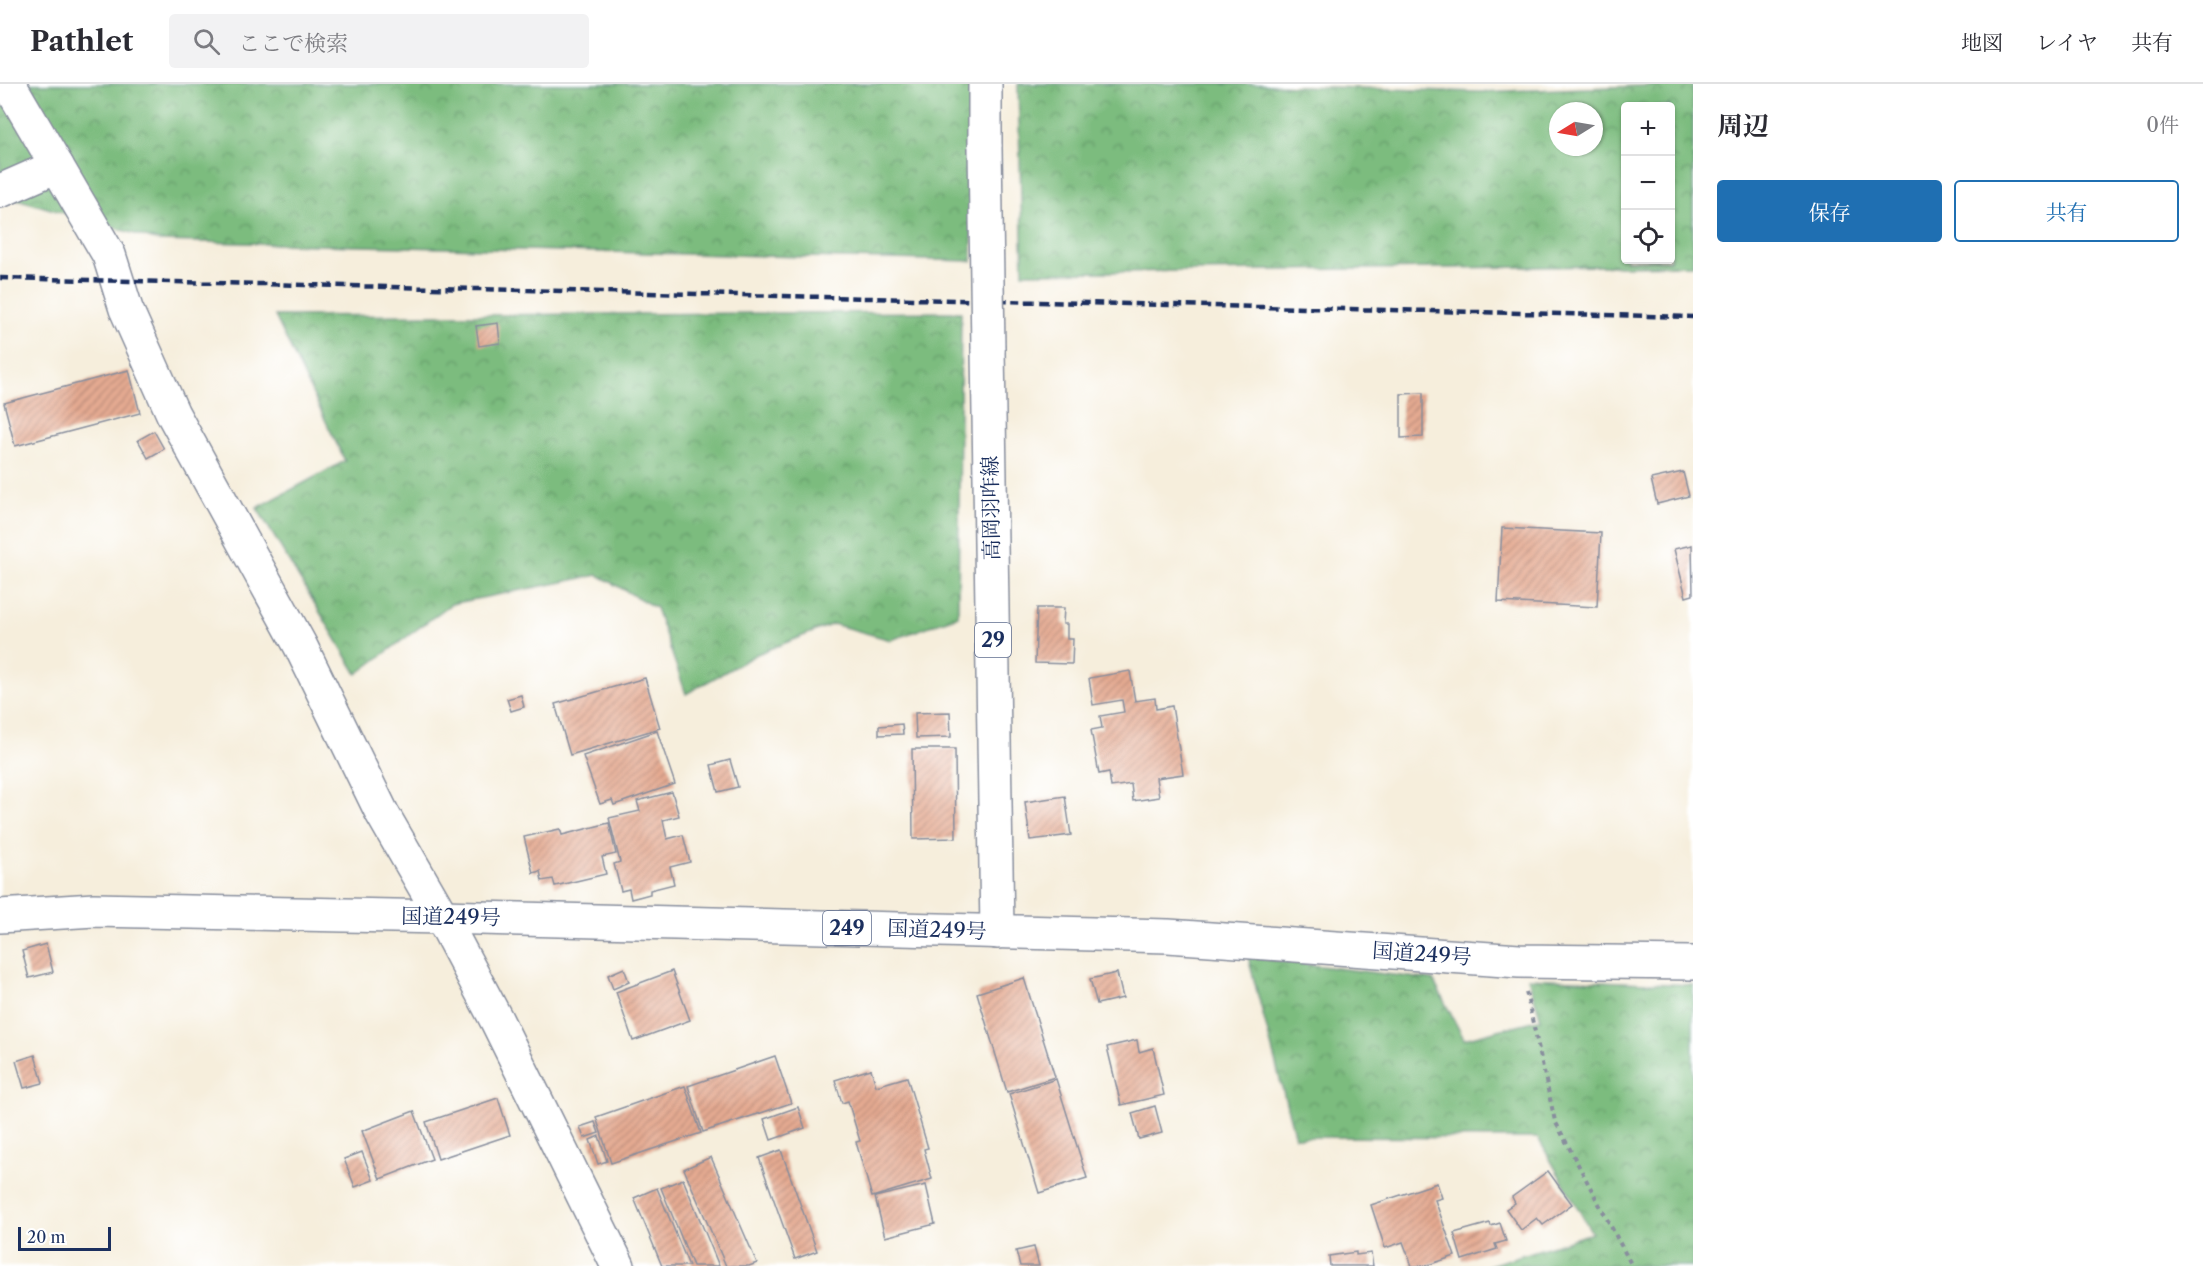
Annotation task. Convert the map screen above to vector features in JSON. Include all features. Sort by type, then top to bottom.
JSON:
[{"type":"main road","points":[[9,84],[109,255],[126,309],[173,414],[300,645],[382,813],[442,917],[618,1266]]},
{"type":"main road","name":"高岡羽咋線","points":[[985,84],[997,932]]},
{"type":"main road","points":[[0,191],[57,166]]},
{"type":"main road","name":"国道249号","points":[[0,916],[94,910],[1168,936],[1520,961],[1693,963]]},
{"type":"path","points":[[1520,961],[1555,1120],[1632,1266]]},
{"type":"green space","points":[[0,84],[972,84],[972,261],[159,241],[0,194]]},
{"type":"green space","points":[[1018,84],[1241,84],[1478,92],[1693,84],[1693,265],[1023,273]]},
{"type":"green space","points":[[961,312],[958,616],[891,640],[833,624],[757,654],[686,694],[656,608],[598,575],[451,604],[357,674],[257,508],[345,461],[275,316]]},
{"type":"green space","points":[[1248,957],[1433,980],[1464,1039],[1541,1019],[1528,978],[1693,985],[1693,1266],[1487,1266],[1592,1233],[1538,1138],[1295,1137]]},
{"type":"building","points":[[498,323],[500,343],[479,346],[476,326]]},
{"type":"building","points":[[129,370],[140,413],[15,446],[4,403]]},
{"type":"building","points":[[1423,393],[1423,437],[1401,438],[1401,394]]},
{"type":"building","points":[[154,431],[164,449],[148,458],[138,440]]},
{"type":"building","points":[[1683,472],[1689,496],[1657,504],[1651,479]]},
{"type":"building","points":[[1502,528],[1601,533],[1597,607],[1498,602]]},
{"type":"building","points":[[1692,545],[1693,595],[1686,597],[1674,549]]},
{"type":"building","points":[[1037,608],[1064,608],[1063,624],[1067,624],[1067,639],[1073,639],[1072,664],[1035,663]]},
{"type":"building","points":[[1130,671],[1135,701],[1155,698],[1156,709],[1172,706],[1183,774],[1156,778],[1159,797],[1133,801],[1131,784],[1111,787],[1109,772],[1099,774],[1091,730],[1102,728],[1100,716],[1124,712],[1122,700],[1093,705],[1089,678]]},
{"type":"building","points":[[645,678],[660,728],[570,755],[555,704]]},
{"type":"building","points":[[521,695],[524,707],[511,711],[507,699]]},
{"type":"building","points":[[950,712],[951,737],[916,738],[915,713]]},
{"type":"building","points":[[902,724],[903,734],[879,735],[879,726]]},
{"type":"building","points":[[657,731],[675,784],[614,805],[612,800],[600,804],[583,756]]},
{"type":"building","points":[[912,749],[955,749],[956,838],[913,839]]},
{"type":"building","points":[[730,760],[738,787],[718,792],[711,765]]},
{"type":"building","points":[[672,792],[679,816],[663,820],[667,839],[683,835],[690,862],[670,867],[674,884],[650,890],[650,894],[631,899],[629,889],[621,891],[614,864],[620,862],[609,818],[640,811],[637,801]]},
{"type":"building","points":[[1065,796],[1071,835],[1030,840],[1025,802]]},
{"type":"building","points":[[609,823],[616,854],[602,857],[606,874],[555,886],[553,879],[542,881],[540,871],[533,873],[524,837],[560,829],[562,835]]},
{"type":"building","points":[[46,944],[53,972],[29,978],[22,951]]},
{"type":"building","points":[[624,968],[629,982],[613,989],[608,975]]},
{"type":"building","points":[[672,971],[690,1020],[633,1041],[616,992]]},
{"type":"building","points":[[1117,973],[1123,998],[1097,1004],[1090,979]]},
{"type":"building","points":[[1024,978],[1055,1077],[1007,1092],[977,993]]},
{"type":"building","points":[[1137,1040],[1139,1052],[1153,1048],[1164,1095],[1121,1105],[1107,1047]]},
{"type":"building","points":[[35,1055],[43,1083],[24,1088],[16,1061]]},
{"type":"building","points":[[775,1056],[791,1103],[703,1132],[688,1086]]},
{"type":"building","points":[[871,1069],[876,1086],[907,1077],[928,1148],[924,1149],[932,1179],[872,1197],[856,1142],[860,1141],[848,1101],[842,1103],[835,1080]]},
{"type":"building","points":[[1056,1079],[1087,1178],[1039,1193],[1009,1094]]},
{"type":"building","points":[[685,1086],[701,1133],[611,1163],[596,1117]]},
{"type":"building","points":[[498,1098],[510,1135],[438,1159],[426,1122]]},
{"type":"building","points":[[1155,1106],[1162,1133],[1139,1139],[1132,1113]]},
{"type":"building","points":[[798,1107],[805,1128],[771,1140],[764,1119]]},
{"type":"building","points":[[414,1111],[432,1159],[380,1179],[362,1131]]},
{"type":"building","points":[[595,1122],[599,1133],[584,1138],[580,1127]]},
{"type":"building","points":[[599,1136],[607,1161],[598,1164],[590,1140]]},
{"type":"building","points":[[781,1150],[817,1251],[795,1259],[759,1158]]},
{"type":"building","points":[[362,1152],[373,1180],[355,1187],[344,1159]]},
{"type":"building","points":[[711,1157],[757,1263],[749,1266],[726,1266],[684,1169]]},
{"type":"building","points":[[1548,1171],[1572,1204],[1543,1225],[1537,1218],[1521,1230],[1506,1209],[1515,1203],[1512,1197]]},
{"type":"building","points":[[683,1179],[719,1266],[693,1266],[661,1188]]},
{"type":"building","points":[[1437,1183],[1442,1198],[1435,1200],[1455,1256],[1425,1266],[1412,1266],[1403,1242],[1385,1248],[1371,1205]]},
{"type":"building","points":[[926,1185],[935,1224],[885,1237],[875,1197]]},
{"type":"building","points":[[657,1188],[689,1266],[662,1266],[634,1198]]},
{"type":"building","points":[[1490,1223],[1491,1226],[1500,1223],[1506,1241],[1495,1244],[1497,1249],[1462,1260],[1454,1233]]},
{"type":"building","points":[[1034,1247],[1039,1266],[1020,1266],[1016,1251]]},
{"type":"building","points":[[1356,1252],[1356,1255],[1371,1253],[1373,1266],[1330,1266],[1329,1256]]},
{"type":"railway","points":[[0,278],[1693,317]]}]
